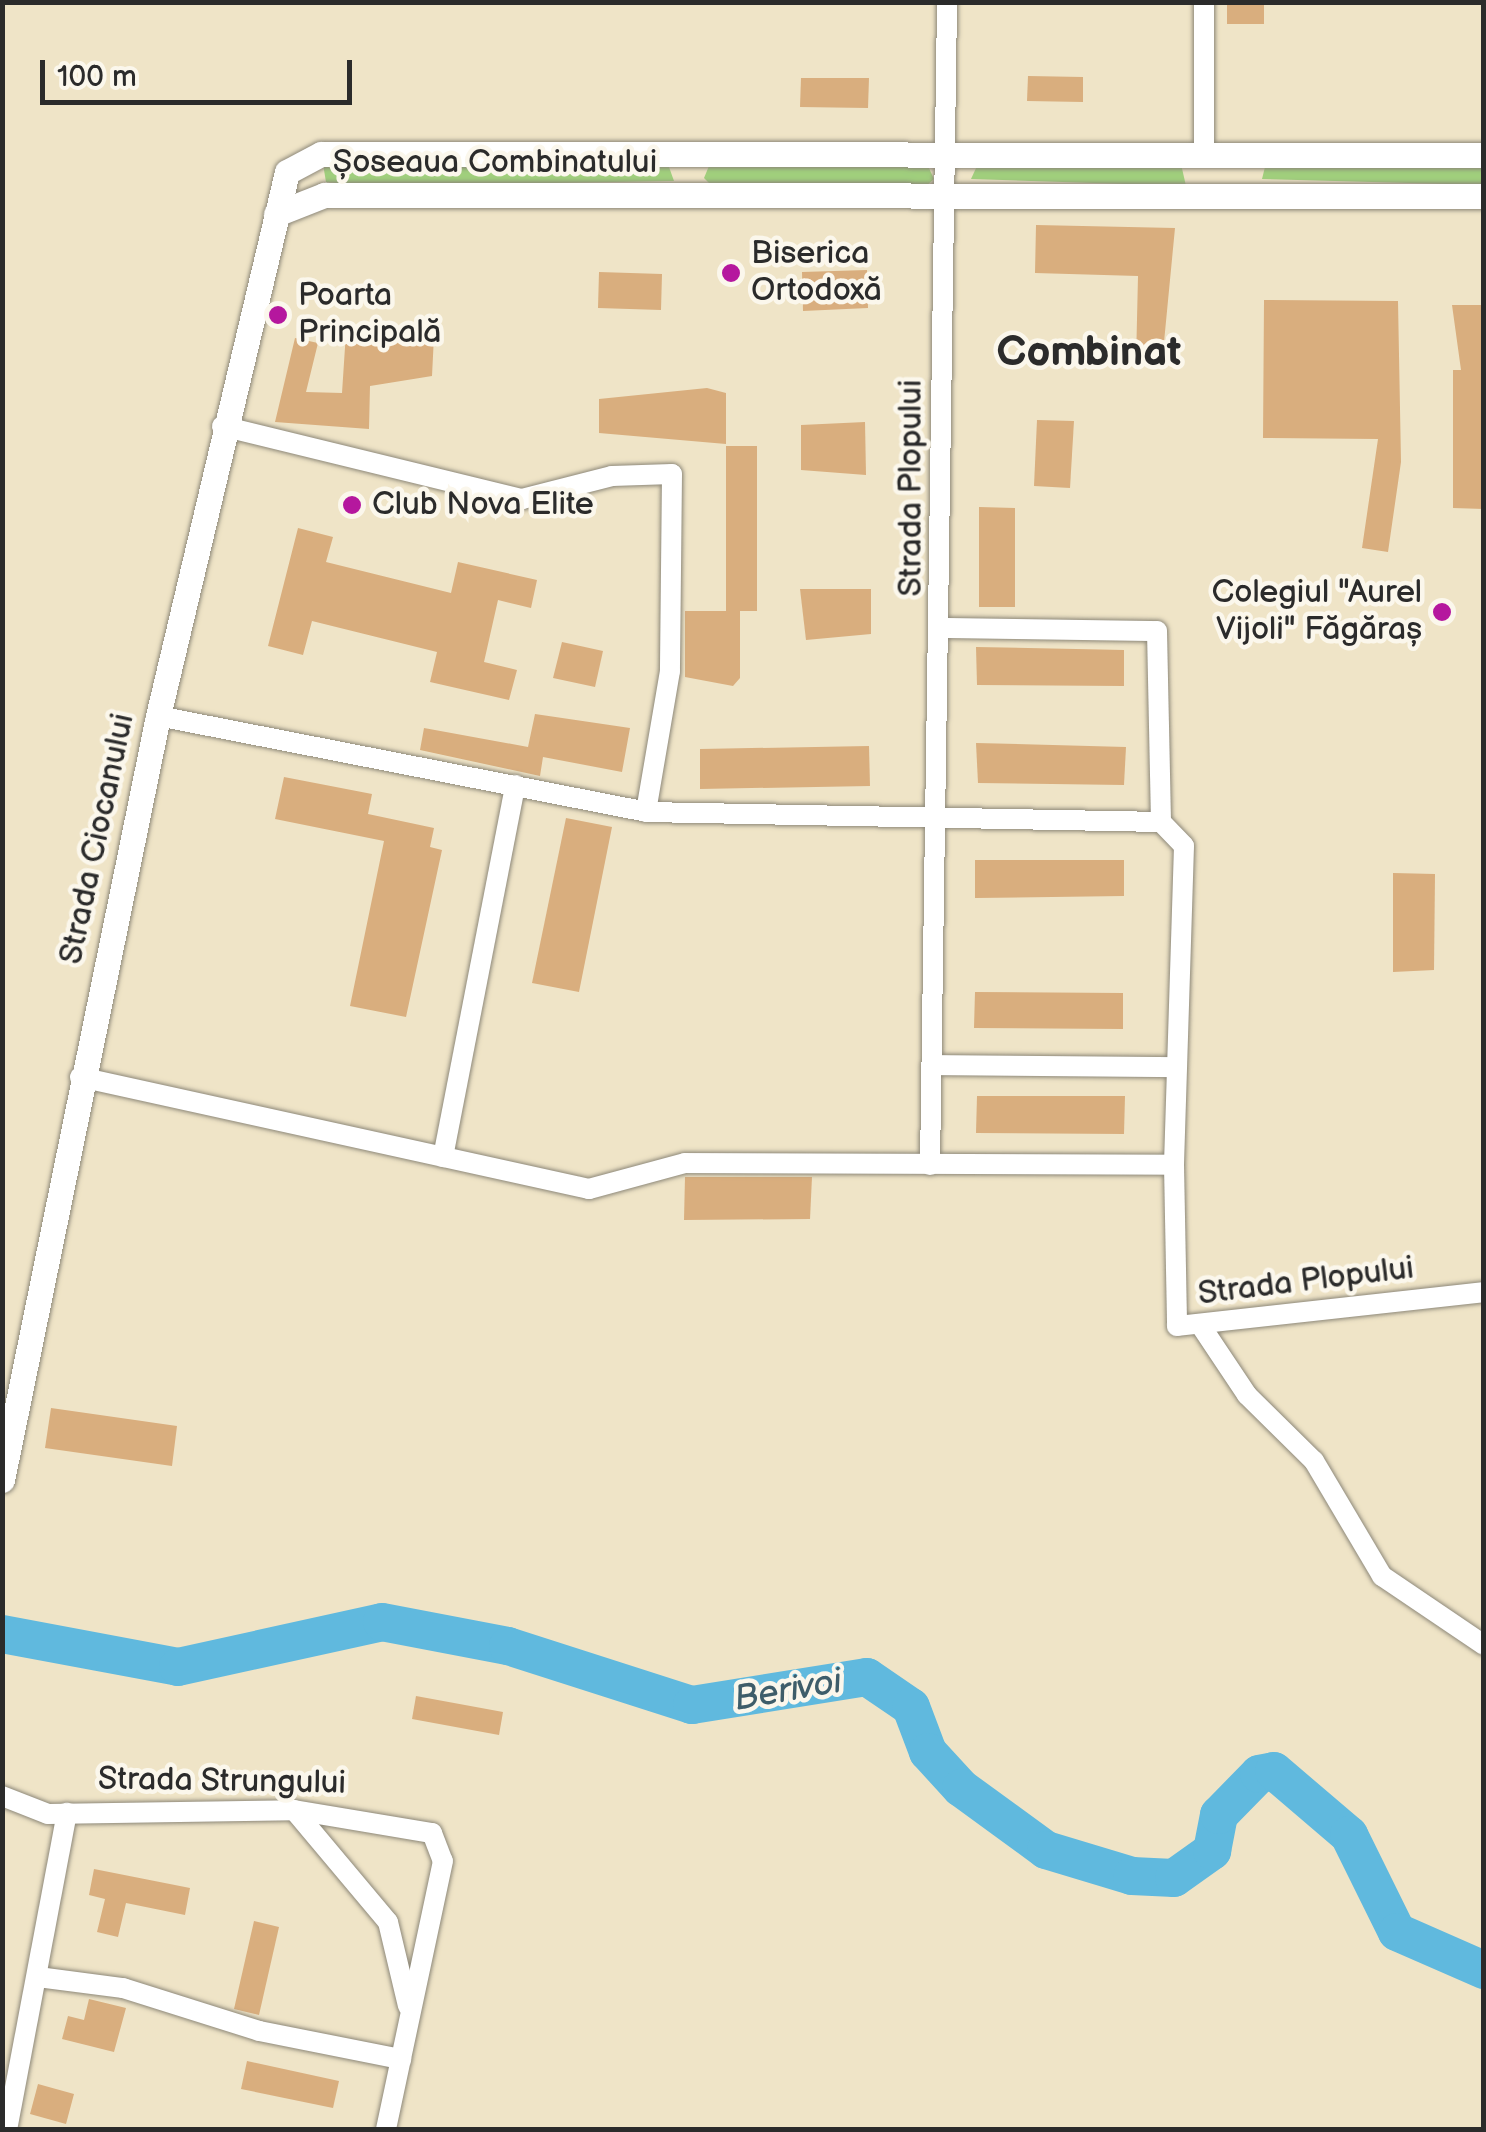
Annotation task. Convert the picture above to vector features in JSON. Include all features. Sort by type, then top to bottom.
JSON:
[{"type":"main road","name":"Șoseaua Combinatului","points":[[276,214],[288,172],[322,154],[685,158],[1484,155]]},
{"type":"main road","points":[[1204,157],[1205,195]]},
{"type":"main road","points":[[685,158],[685,197]]},
{"type":"main road","name":"Șoseaua Combinatului","points":[[276,214],[324,195],[1484,196]]},
{"type":"main road","name":"Strada Ciocanului","points":[[2,1480],[80,1078],[158,716],[222,426],[276,214]]},
{"type":"street","name":"Strada Plopului","points":[[930,1164],[941,628],[942,196],[947,158],[947,2]]},
{"type":"street","points":[[1204,2],[1204,157]]},
{"type":"street","points":[[222,426],[522,499],[612,476],[672,474],[670,671],[646,812]]},
{"type":"street","points":[[158,716],[646,812],[1161,822],[1157,632],[941,628]]},
{"type":"street","points":[[443,1158],[515,785]]},
{"type":"street","name":"Strada Plopului","points":[[1161,822],[1184,846],[1174,1165],[1176,1326],[1484,1292]]},
{"type":"street","points":[[934,1066],[1176,1067]]},
{"type":"street","points":[[80,1078],[589,1189],[685,1163],[1174,1165]]},
{"type":"street","points":[[1200,1326],[1247,1394],[1314,1461],[1382,1576],[1484,1645]]},
{"type":"street","name":"Strada Strungului","points":[[2,1796],[67,1814],[94,1806],[294,1810],[377,1817],[438,1840],[443,1860],[410,2018]]},
{"type":"street","points":[[294,1810],[388,1922],[410,2018],[386,2130]]},
{"type":"street","points":[[7,2130],[67,1814]]},
{"type":"street","points":[[38,1977],[122,1988],[259,2031],[401,2058]]},
{"type":"green space","points":[[323,164],[669,167],[674,181],[366,186],[326,182]]},
{"type":"green space","points":[[1181,164],[1186,186],[971,179],[977,166]]},
{"type":"green space","points":[[1483,165],[1483,185],[1262,179],[1265,167]]},
{"type":"green space","points":[[709,166],[928,166],[934,179],[926,186],[712,186],[704,178]]},
{"type":"building","points":[[1227,2],[1264,2],[1264,24],[1227,24]]},
{"type":"building","points":[[1028,76],[1083,77],[1083,102],[1027,101]]},
{"type":"building","points":[[801,78],[869,78],[868,108],[800,107]]},
{"type":"building","points":[[1036,225],[1175,228],[1162,363],[1136,362],[1138,276],[1035,273]]},
{"type":"building","points":[[867,270],[868,308],[803,311],[802,272]]},
{"type":"building","points":[[599,272],[662,274],[661,310],[598,308]]},
{"type":"building","points":[[1264,300],[1398,301],[1401,462],[1388,552],[1362,548],[1378,439],[1263,438]]},
{"type":"building","points":[[1452,305],[1484,305],[1484,509],[1453,508],[1453,370],[1461,370]]},
{"type":"building","points":[[346,332],[434,336],[432,376],[370,386],[369,429],[275,422],[295,338],[318,343],[306,392],[342,393]]},
{"type":"building","points":[[707,388],[726,393],[726,444],[599,433],[599,399]]},
{"type":"building","points":[[1037,420],[1074,421],[1070,488],[1034,486]]},
{"type":"building","points":[[865,422],[866,475],[801,470],[801,425]]},
{"type":"building","points":[[726,446],[757,446],[757,611],[726,611]]},
{"type":"building","points":[[979,507],[1015,508],[1015,607],[979,607]]},
{"type":"building","points":[[298,528],[333,537],[326,562],[451,593],[458,562],[537,580],[531,608],[498,600],[484,662],[517,670],[509,700],[430,682],[437,652],[312,621],[303,655],[268,646]]},
{"type":"building","points":[[800,589],[871,589],[871,634],[806,640]]},
{"type":"building","points":[[685,611],[740,611],[740,678],[733,686],[685,677]]},
{"type":"building","points":[[562,642],[603,651],[595,687],[553,678]]},
{"type":"building","points":[[976,647],[1124,650],[1124,686],[977,685]]},
{"type":"building","points":[[535,714],[630,728],[622,772],[543,757],[540,776],[420,750],[424,728],[528,747]]},
{"type":"building","points":[[976,743],[1126,747],[1124,785],[978,783]]},
{"type":"building","points":[[869,746],[870,786],[700,789],[700,749]]},
{"type":"building","points":[[284,777],[372,794],[368,814],[434,828],[430,847],[442,850],[406,1017],[350,1006],[384,841],[275,819]]},
{"type":"building","points":[[566,818],[612,827],[579,992],[532,983]]},
{"type":"building","points":[[975,860],[1124,860],[1124,896],[975,898]]},
{"type":"building","points":[[1393,873],[1435,874],[1434,970],[1393,972]]},
{"type":"building","points":[[975,992],[1123,993],[1123,1029],[974,1028]]},
{"type":"building","points":[[977,1096],[1125,1096],[1124,1134],[976,1133]]},
{"type":"building","points":[[685,1177],[812,1177],[810,1219],[684,1220]]},
{"type":"building","points":[[51,1408],[177,1426],[172,1466],[45,1448]]},
{"type":"building","points":[[416,1696],[503,1712],[499,1735],[412,1719]]},
{"type":"building","points":[[94,1869],[190,1888],[185,1915],[126,1903],[118,1937],[97,1932],[105,1899],[89,1895]]},
{"type":"building","points":[[254,1921],[279,1927],[259,2015],[234,2009]]},
{"type":"building","points":[[89,1999],[126,2008],[114,2052],[62,2039],[68,2016],[84,2020]]},
{"type":"building","points":[[247,2061],[339,2081],[333,2108],[241,2089]]},
{"type":"building","points":[[38,2084],[74,2094],[66,2124],[30,2114]]},
{"type":"waterway","name":"Berivoi","points":[[2,1634],[178,1667],[382,1622],[508,1646],[692,1705],[867,1677],[911,1707],[928,1752],[961,1788],[1046,1850],[1132,1876],[1174,1878],[1212,1851],[1219,1815],[1259,1774],[1274,1771],[1349,1835],[1397,1932],[1484,1970]]},
{"type":"place","name":"Biserica Ortodoxă","points":[[731,273]]},
{"type":"place","name":"Poarta Principală","points":[[278,315]]},
{"type":"place","name":"Club Nova Elite","points":[[352,505]]},
{"type":"place","name":"Colegiul \"Aurel Vijoli\" Făgăraș","points":[[1442,612]]},
{"type":"district","name":"Combinat","points":[[1089,353]]}]
